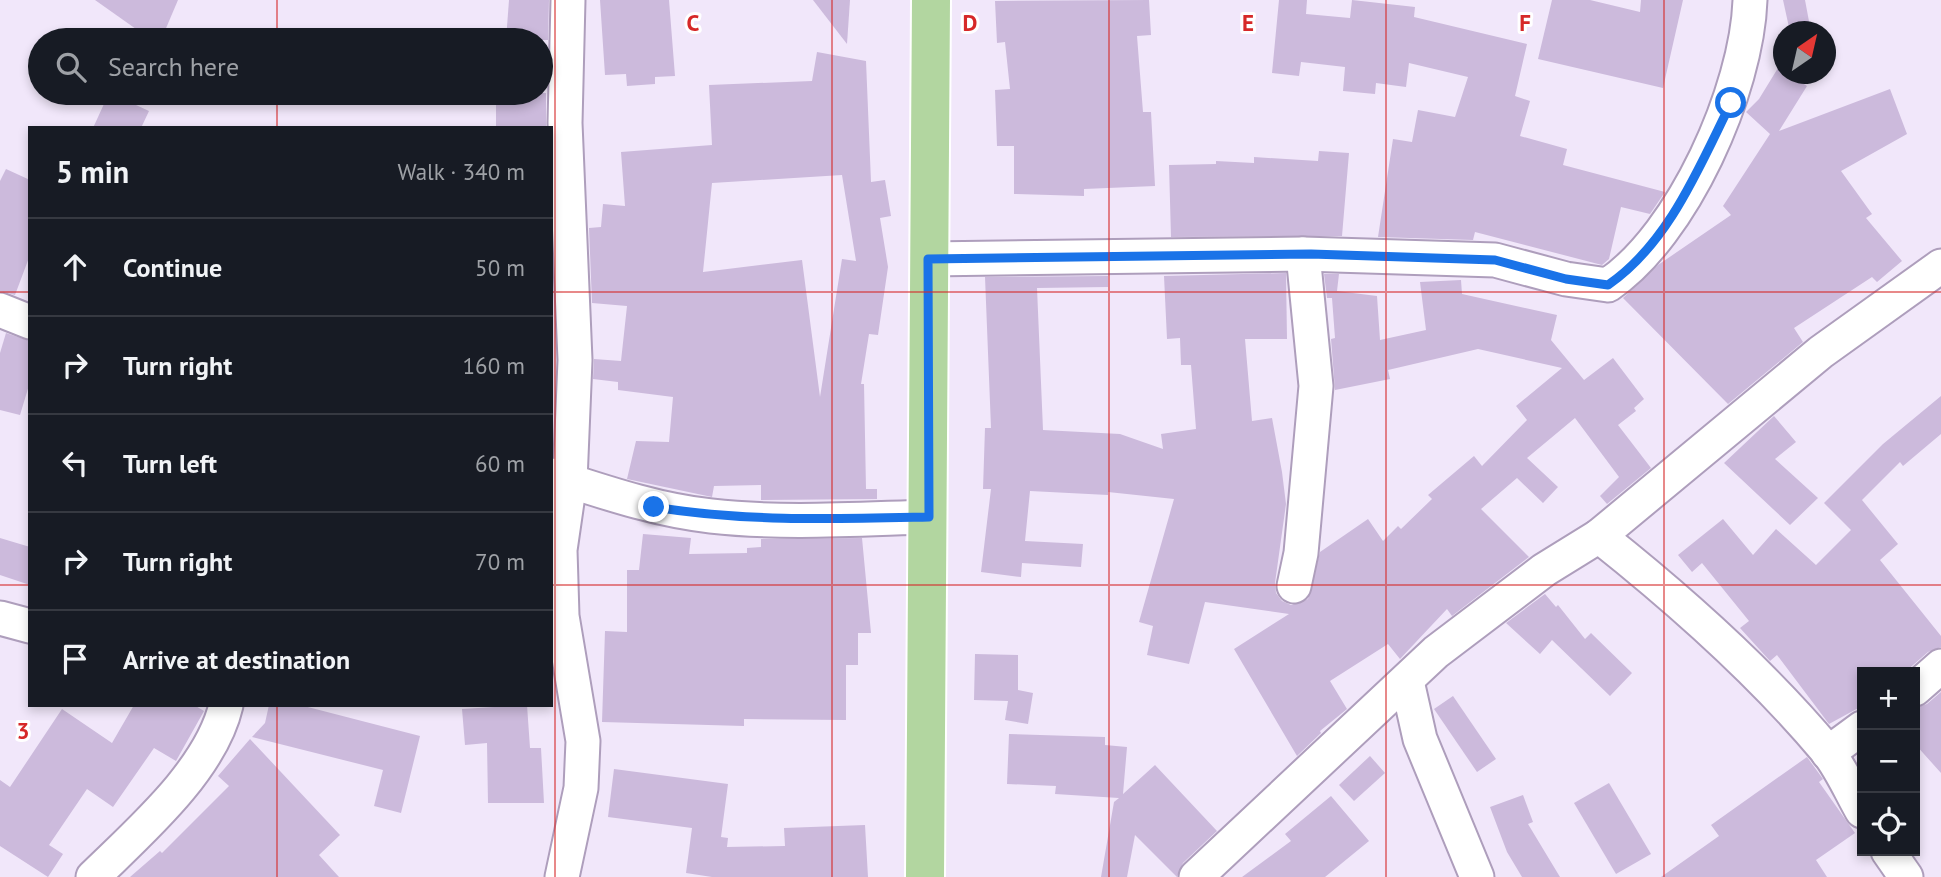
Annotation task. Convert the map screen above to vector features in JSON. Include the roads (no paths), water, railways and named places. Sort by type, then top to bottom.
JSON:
[{"type":"main road","points":[[926,877],[931,0]]},
{"type":"street","points":[[562,877],[581,788],[583,741],[562,617],[560,550],[561,478],[575,360],[565,123],[568,0]]},
{"type":"street","points":[[928,259],[1303,254],[1495,260],[1566,279],[1608,285],[1628,271],[1651,244],[1689,187],[1731,103],[1750,21],[1750,0]]},
{"type":"street","points":[[1294,586],[1301,553],[1316,386],[1303,254]]},
{"type":"street","points":[[1196,877],[1436,652],[1544,570],[1599,536],[1821,352],[1941,266]]},
{"type":"street","points":[[0,310],[28,321]]},
{"type":"street","points":[[561,478],[654,507],[712,516],[798,520],[929,517]]},
{"type":"street","points":[[1599,536],[1678,599],[1828,752],[1857,802]]},
{"type":"street","points":[[0,618],[28,625]]},
{"type":"street","points":[[1920,685],[1941,666]]},
{"type":"street","points":[[1407,681],[1420,739],[1477,877]]},
{"type":"street","points":[[93,877],[192,772],[220,729],[226,707]]},
{"type":"street","points":[[1369,712],[1420,739]]},
{"type":"street","points":[[1828,752],[1859,730]]},
{"type":"street","points":[[1891,856],[1906,877]]}]
